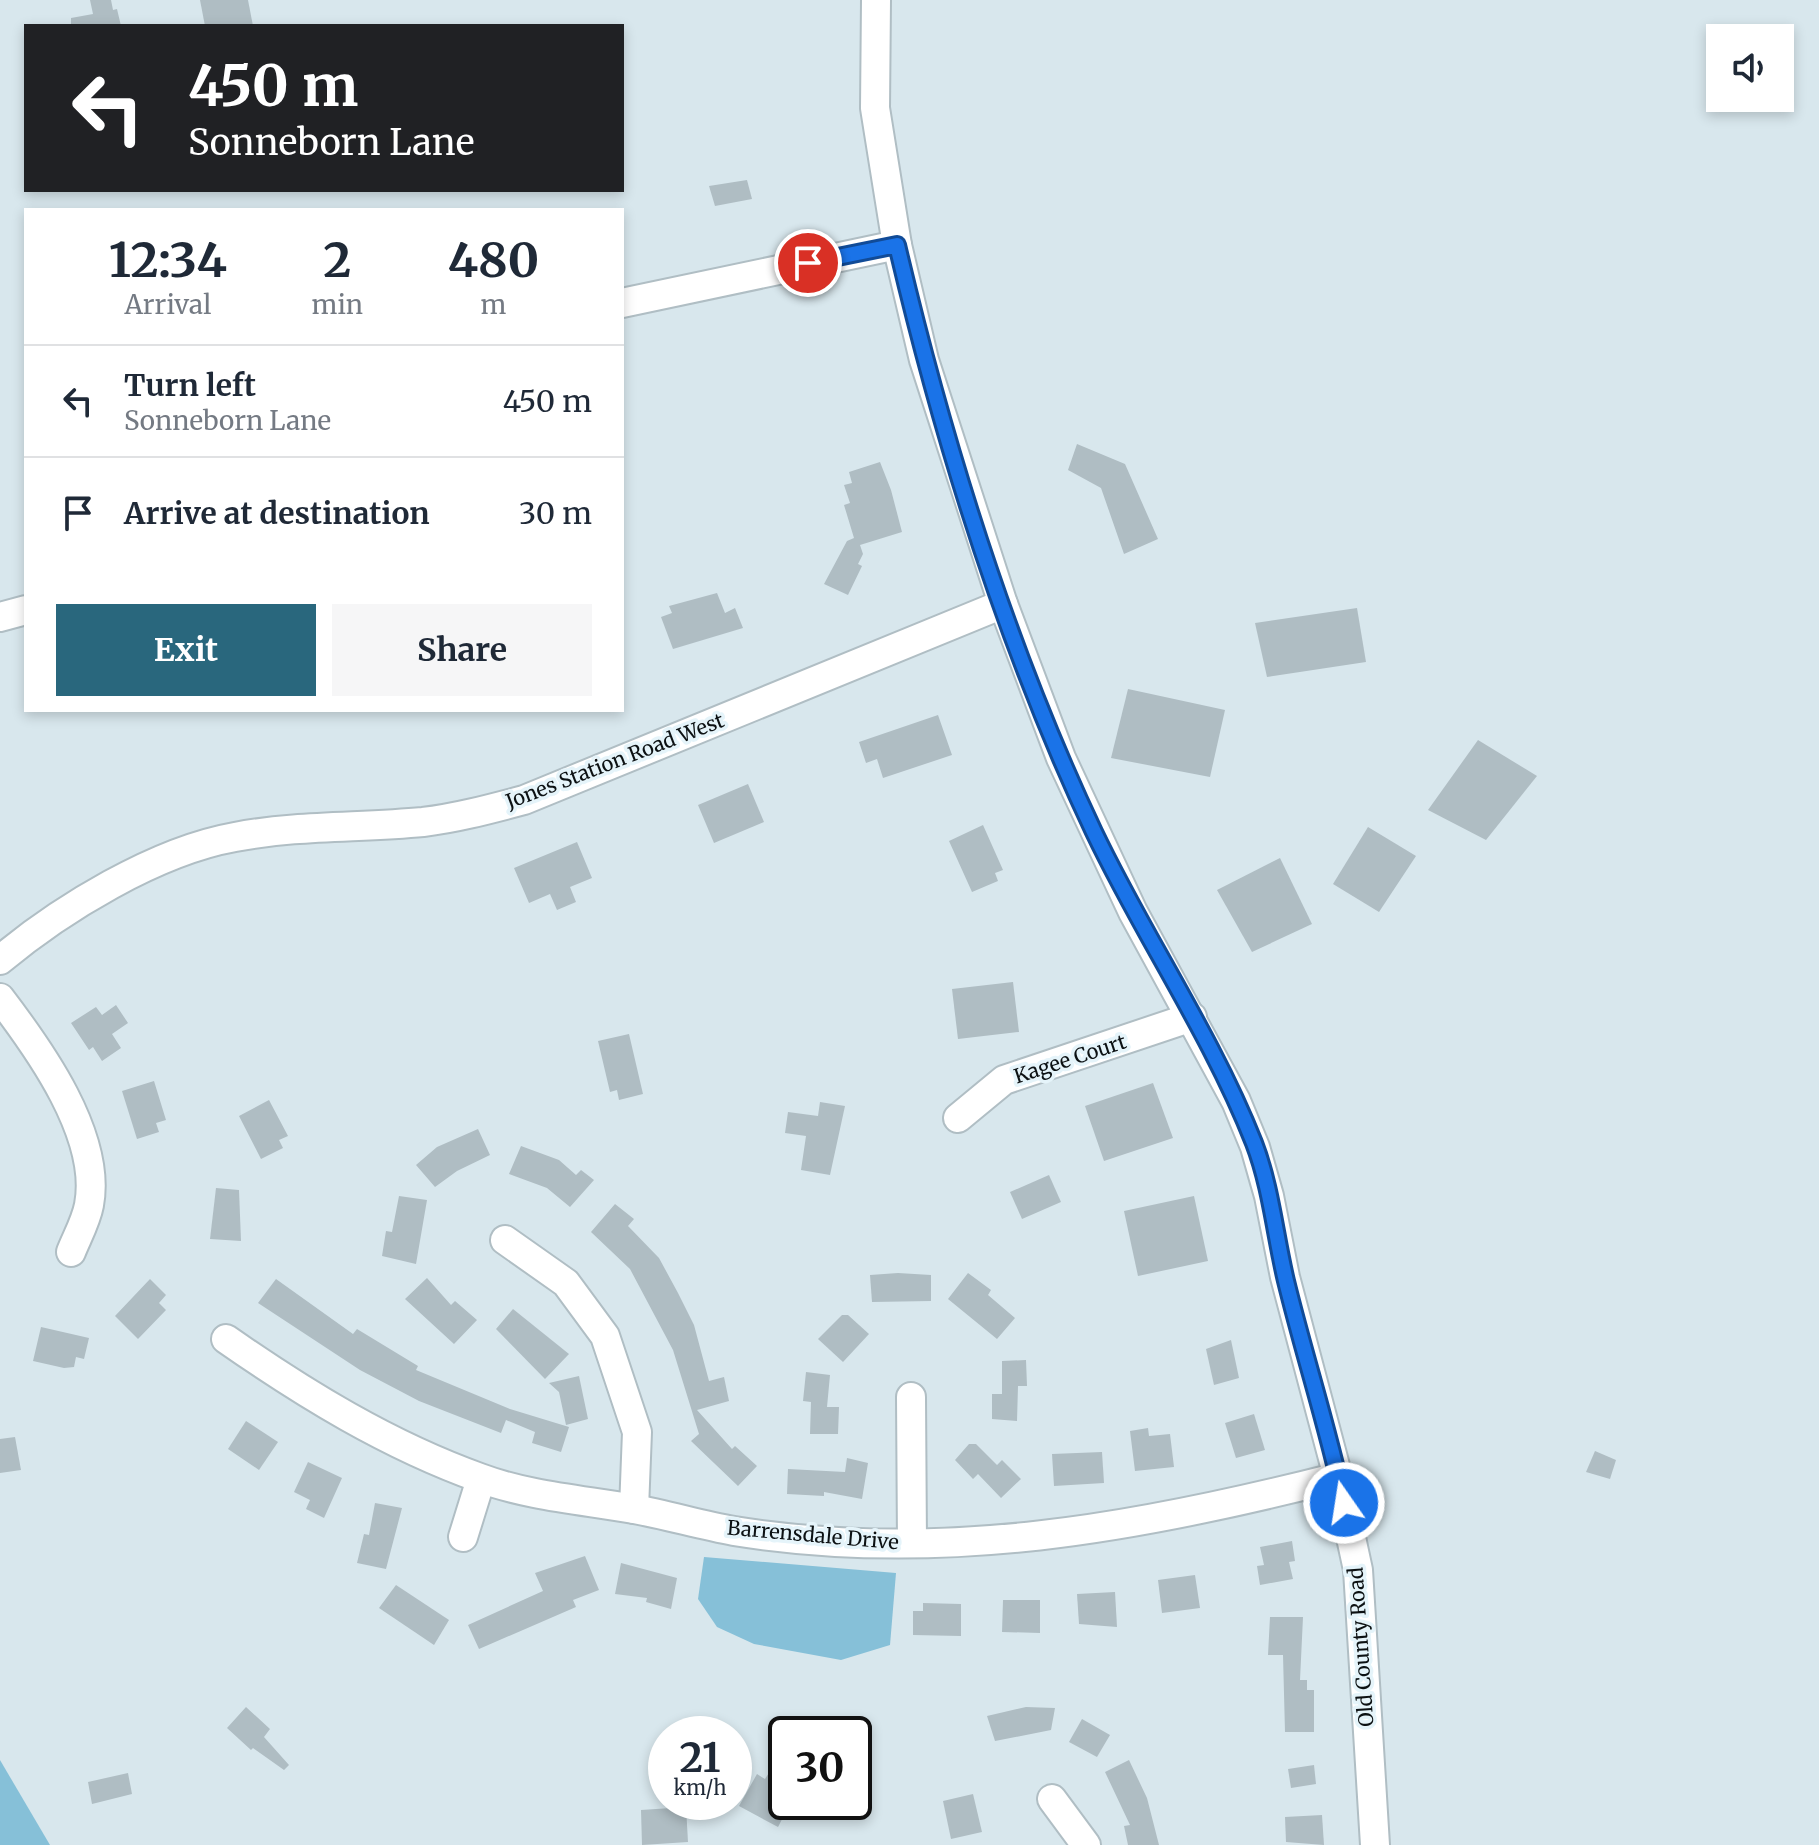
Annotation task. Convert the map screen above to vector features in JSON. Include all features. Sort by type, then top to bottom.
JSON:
[{"type":"street","name":"Old County Road","points":[[876,0],[875,108],[897,245],[924,360],[1003,604],[1083,808],[1133,912],[1236,1101],[1255,1147],[1297,1326],[1338,1477],[1358,1570],[1375,1845]]},
{"type":"street","points":[[624,303],[897,245]]},
{"type":"street","name":"Jones Station Road West","points":[[0,960],[41,929],[103,891],[194,848],[268,831],[460,817],[524,800],[1003,604]]},
{"type":"street","points":[[0,617],[24,611]]},
{"type":"street","points":[[0,998],[34,1043],[69,1102],[84,1151],[89,1206],[71,1252]]},
{"type":"street","name":"Kagee Court","points":[[958,1118],[1004,1080],[1192,1017]]},
{"type":"street","points":[[505,1240],[566,1283],[605,1336],[637,1432],[634,1509]]},
{"type":"street","name":"Barrensdale Drive","points":[[226,1339],[311,1397],[371,1430],[481,1479],[735,1531],[912,1543],[991,1542],[1141,1523],[1338,1477]]},
{"type":"street","points":[[911,1397],[912,1543]]},
{"type":"street","points":[[463,1537],[481,1479]]},
{"type":"street","points":[[1052,1799],[1086,1845]]},
{"type":"shaded area","points":[[704,1557],[896,1573],[890,1645],[841,1660],[754,1644],[717,1627],[698,1599]]},
{"type":"shaded area","points":[[0,1760],[50,1845],[0,1845]]},
{"type":"building","points":[[90,0],[111,0],[121,24],[71,24],[71,18],[93,14]]},
{"type":"building","points":[[200,0],[248,0],[253,24],[205,24]]},
{"type":"building","points":[[747,180],[752,199],[715,206],[709,186]]},
{"type":"building","points":[[1077,444],[1125,464],[1158,539],[1124,554],[1101,488],[1068,470]]},
{"type":"building","points":[[880,462],[902,532],[860,545],[863,554],[858,564],[862,566],[848,595],[824,584],[847,541],[854,538],[844,505],[850,503],[844,485],[852,483],[849,472]]},
{"type":"building","points":[[717,593],[725,613],[735,608],[743,628],[673,649],[661,617],[672,613],[669,606]]},
{"type":"building","points":[[1357,608],[1366,662],[1267,677],[1255,623]]},
{"type":"building","points":[[1128,689],[1225,710],[1210,777],[1111,758]]},
{"type":"building","points":[[938,715],[952,755],[883,778],[877,759],[866,763],[859,742]]},
{"type":"building","points":[[1478,740],[1537,776],[1486,840],[1428,810]]},
{"type":"building","points":[[748,784],[764,822],[714,843],[698,805]]},
{"type":"building","points":[[983,825],[1003,870],[995,873],[998,881],[972,892],[949,841]]},
{"type":"building","points":[[1368,827],[1416,856],[1379,912],[1333,884]]},
{"type":"building","points":[[577,842],[592,878],[570,887],[576,902],[557,910],[550,894],[529,903],[514,868]]},
{"type":"building","points":[[1280,858],[1312,924],[1252,952],[1217,890]]},
{"type":"building","points":[[1013,982],[1019,1032],[958,1039],[952,989]]},
{"type":"building","points":[[116,1005],[128,1023],[112,1034],[121,1048],[102,1061],[93,1047],[89,1050],[71,1023],[96,1007],[102,1015]]},
{"type":"building","points":[[629,1034],[643,1094],[619,1100],[617,1090],[610,1092],[598,1041]]},
{"type":"building","points":[[154,1081],[166,1120],[156,1123],[159,1132],[137,1139],[122,1091]]},
{"type":"building","points":[[1153,1083],[1173,1138],[1104,1161],[1085,1106]]},
{"type":"building","points":[[269,1100],[288,1136],[279,1140],[283,1148],[261,1159],[239,1116]]},
{"type":"building","points":[[820,1102],[845,1106],[830,1175],[801,1170],[806,1136],[785,1133],[788,1112],[818,1116]]},
{"type":"building","points":[[478,1129],[490,1155],[457,1171],[435,1187],[416,1165],[437,1147]]},
{"type":"building","points":[[521,1146],[559,1160],[576,1175],[581,1170],[594,1180],[570,1207],[547,1188],[509,1174]]},
{"type":"building","points":[[1049,1175],[1061,1202],[1022,1219],[1010,1192]]},
{"type":"building","points":[[216,1188],[239,1190],[241,1241],[210,1239]]},
{"type":"building","points":[[399,1196],[427,1200],[416,1264],[382,1256],[386,1231],[392,1232]]},
{"type":"building","points":[[1194,1196],[1208,1261],[1138,1276],[1124,1211]]},
{"type":"building","points":[[615,1204],[634,1219],[628,1226],[659,1258],[678,1293],[694,1325],[709,1381],[724,1377],[729,1401],[697,1410],[732,1449],[735,1446],[757,1466],[738,1486],[691,1441],[699,1434],[673,1350],[630,1269],[591,1232]]},
{"type":"building","points":[[968,1273],[991,1290],[988,1295],[1015,1318],[997,1339],[948,1299]]},
{"type":"building","points":[[870,1275],[931,1275],[931,1301],[872,1302]]},
{"type":"building","points":[[427,1278],[451,1305],[455,1301],[477,1320],[454,1344],[405,1299]]},
{"type":"building","points":[[150,1279],[166,1295],[159,1303],[166,1310],[138,1339],[115,1316]]},
{"type":"building","points":[[276,1279],[353,1334],[357,1329],[418,1366],[416,1370],[510,1409],[569,1427],[561,1452],[532,1443],[535,1432],[506,1420],[501,1433],[419,1401],[360,1370],[258,1303]]},
{"type":"building","points":[[513,1309],[569,1354],[545,1379],[496,1329]]},
{"type":"building","points":[[842,1315],[848,1315],[869,1334],[843,1362],[818,1339]]},
{"type":"building","points":[[41,1327],[89,1338],[84,1359],[76,1357],[74,1367],[64,1368],[33,1361]]},
{"type":"building","points":[[1231,1340],[1239,1378],[1214,1385],[1206,1349]]},
{"type":"building","points":[[1026,1360],[1027,1386],[1018,1386],[1017,1421],[992,1419],[992,1394],[1002,1394],[1002,1361]]},
{"type":"building","points":[[806,1372],[830,1375],[827,1407],[839,1407],[838,1434],[810,1434],[811,1402],[803,1401]]},
{"type":"building","points":[[579,1376],[588,1419],[566,1425],[559,1392],[549,1383]]},
{"type":"building","points":[[1254,1414],[1265,1450],[1236,1458],[1225,1423]]},
{"type":"building","points":[[246,1421],[278,1442],[259,1470],[228,1449]]},
{"type":"building","points":[[1148,1428],[1149,1436],[1170,1434],[1174,1467],[1135,1471],[1130,1431]]},
{"type":"building","points":[[15,1437],[21,1470],[0,1473],[0,1439]]},
{"type":"building","points":[[969,1444],[976,1444],[997,1465],[1002,1460],[1021,1479],[1001,1498],[978,1474],[973,1479],[955,1460]]},
{"type":"building","points":[[1595,1451],[1616,1460],[1610,1479],[1586,1472]]},
{"type":"building","points":[[1102,1452],[1104,1483],[1054,1486],[1052,1454]]},
{"type":"building","points":[[847,1458],[868,1463],[862,1499],[824,1492],[824,1496],[787,1494],[788,1469],[845,1472]]},
{"type":"building","points":[[308,1462],[342,1478],[324,1518],[306,1509],[310,1500],[294,1492]]},
{"type":"building","points":[[375,1503],[402,1508],[386,1569],[357,1563],[364,1534],[369,1535]]},
{"type":"building","points":[[1292,1541],[1295,1561],[1289,1562],[1293,1579],[1260,1585],[1257,1566],[1264,1565],[1260,1547]]},
{"type":"building","points":[[585,1556],[599,1590],[573,1600],[576,1607],[479,1649],[468,1625],[543,1591],[535,1573]]},
{"type":"building","points":[[621,1563],[677,1578],[671,1609],[646,1602],[647,1598],[615,1594]]},
{"type":"building","points":[[1195,1575],[1200,1608],[1162,1613],[1158,1580]]},
{"type":"building","points":[[396,1585],[449,1620],[434,1645],[379,1608]]},
{"type":"building","points":[[1115,1592],[1117,1627],[1079,1624],[1077,1594]]},
{"type":"building","points":[[1003,1600],[1040,1600],[1040,1633],[1002,1632]]},
{"type":"building","points":[[923,1603],[961,1604],[961,1636],[913,1635],[913,1611],[923,1611]]},
{"type":"building","points":[[1270,1617],[1303,1617],[1300,1680],[1307,1680],[1307,1690],[1314,1690],[1314,1732],[1285,1732],[1283,1655],[1268,1655]]},
{"type":"building","points":[[246,1707],[270,1729],[264,1737],[289,1765],[284,1770],[253,1748],[251,1750],[227,1728]]},
{"type":"building","points":[[1026,1707],[1055,1708],[1051,1730],[995,1741],[987,1716]]},
{"type":"building","points":[[1082,1719],[1110,1735],[1097,1757],[1069,1742]]},
{"type":"building","points":[[1129,1760],[1147,1798],[1159,1845],[1128,1845],[1124,1826],[1130,1825],[1105,1772]]},
{"type":"building","points":[[1314,1765],[1316,1784],[1291,1788],[1288,1769]]},
{"type":"building","points":[[128,1773],[132,1794],[92,1804],[88,1782]]},
{"type":"building","points":[[757,1774],[765,1779],[768,1774],[768,1820],[782,1820],[778,1827],[752,1813],[752,1783]]},
{"type":"building","points":[[973,1794],[982,1832],[951,1839],[943,1801]]},
{"type":"building","points":[[641,1810],[648,1810],[648,1820],[687,1820],[688,1842],[642,1845]]},
{"type":"building","points":[[1322,1815],[1324,1845],[1286,1842],[1285,1817]]},
{"type":"route","points":[[808,263],[897,245],[924,360],[1003,604],[1061,758],[1133,912],[1202,1035],[1236,1101],[1255,1147],[1269,1196],[1297,1326],[1344,1503]]}]
